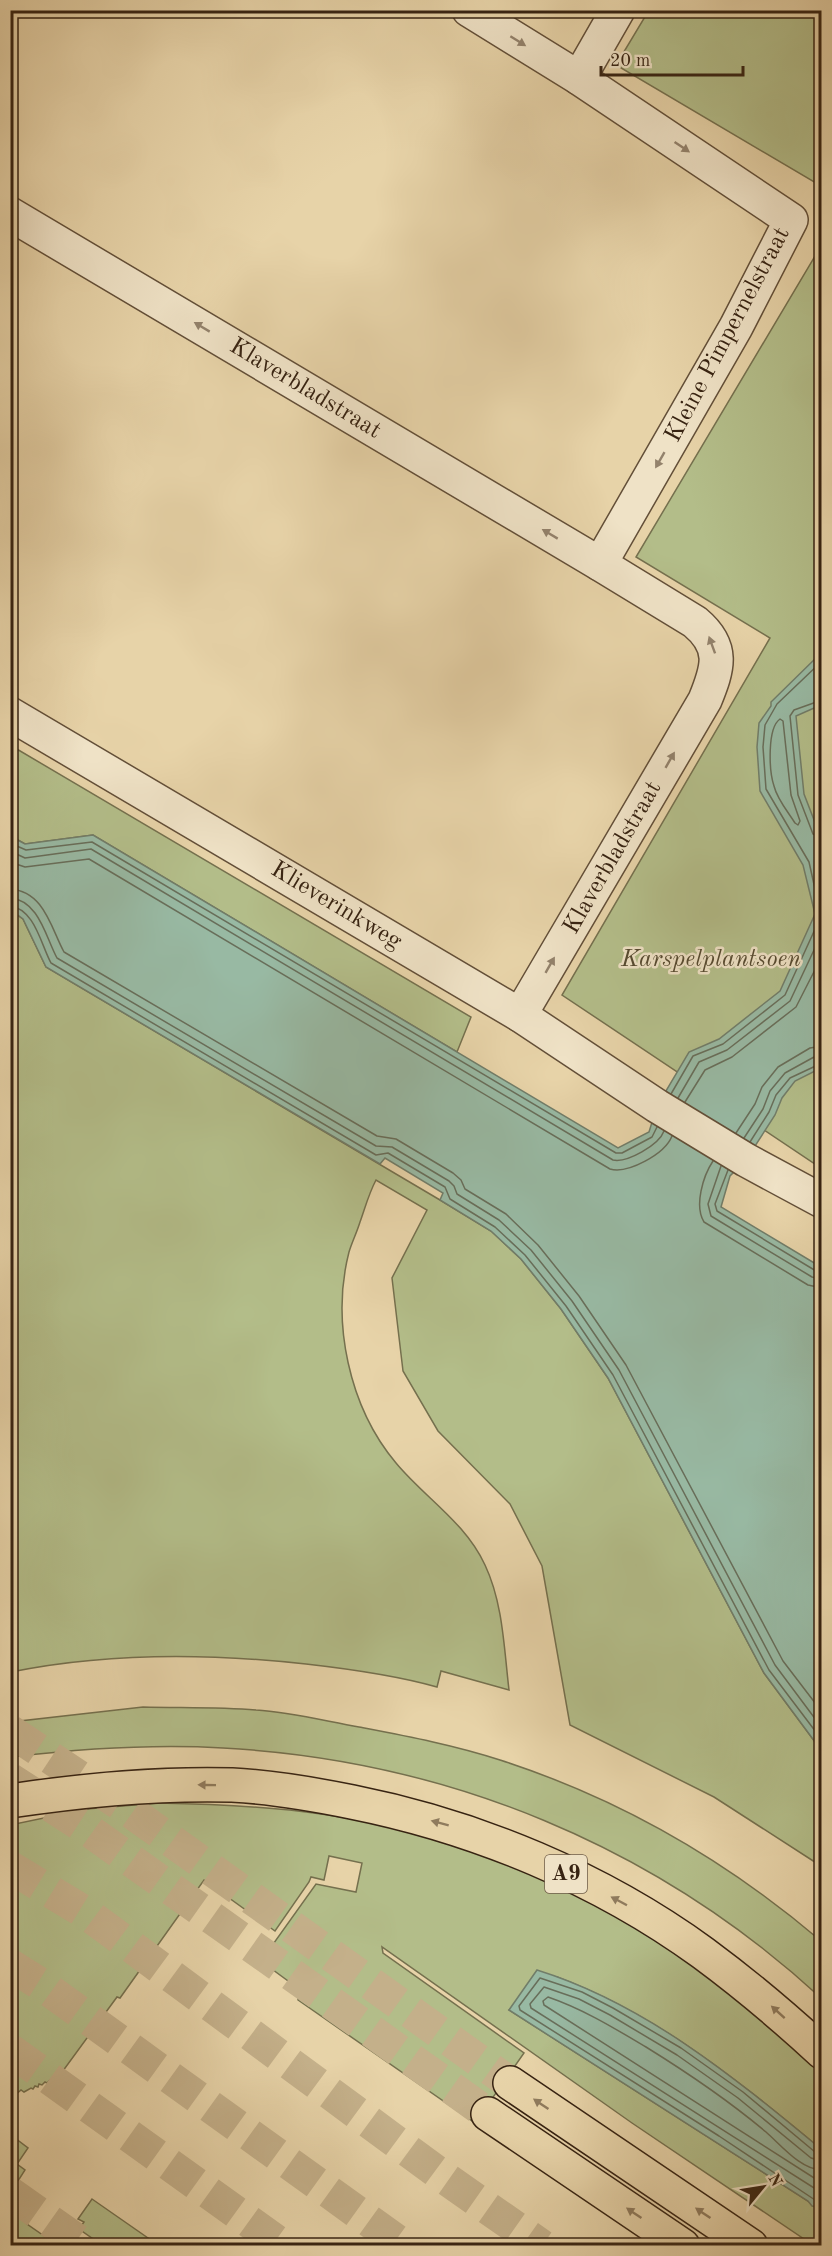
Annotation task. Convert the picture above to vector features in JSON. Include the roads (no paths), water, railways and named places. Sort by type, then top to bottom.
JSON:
[{"type":"highway","name":"A9","points":[[10,1801],[134,1787],[233,1785],[333,1798],[393,1810],[453,1827],[580,1880],[642,1913],[703,1953],[774,2008],[822,2052]]},
{"type":"highway","points":[[510,2083],[751,2246]]},
{"type":"highway","points":[[488,2114],[683,2246]]},
{"type":"street","name":"Kleine Pimpernelstraat","points":[[469,10],[579,78],[791,220],[736,327],[600,564]]},
{"type":"street","points":[[579,78],[618,10]]},
{"type":"street","name":"Klaverbladstraat","points":[[10,214],[600,564],[695,622],[708,633],[715,647],[717,662],[705,700],[520,1015]]},
{"type":"street","name":"Klieverinkweg","points":[[10,714],[520,1015],[657,1106],[746,1160],[822,1201]]},
{"type":"water","points":[[821,653],[821,705],[796,716],[804,794],[821,838],[821,1068],[795,1081],[782,1098],[775,1115],[746,1160],[730,1176],[721,1207],[821,1267],[821,1750],[764,1673],[608,1378],[561,1309],[521,1259],[491,1231],[440,1200],[443,1193],[385,1158],[380,1164],[46,967],[23,919],[11,910],[10,836],[25,844],[93,835],[618,1148],[649,1132],[657,1106],[689,1052],[719,1039],[780,991],[815,914],[803,865],[760,791],[757,747],[759,723],[771,706],[771,702]]},
{"type":"water","points":[[537,1970],[615,2002],[652,2023],[722,2070],[821,2149],[821,2204],[817,2207],[812,2206],[808,2201],[509,2010]]},
{"type":"tunnel","points":[[10,1731],[120,1804],[510,2083]]},
{"type":"tunnel","points":[[10,1779],[84,1827],[488,2114]]},
{"type":"tunnel","points":[[10,1867],[86,1913],[445,2178],[542,2246]]},
{"type":"tunnel","points":[[10,1965],[39,1983],[404,2246]]},
{"type":"tunnel","points":[[10,2050],[283,2246]]},
{"type":"tunnel","points":[[10,2193],[85,2246]]},
{"type":"park label","name":"Karspelplantsoen","points":[[711,960]]}]
